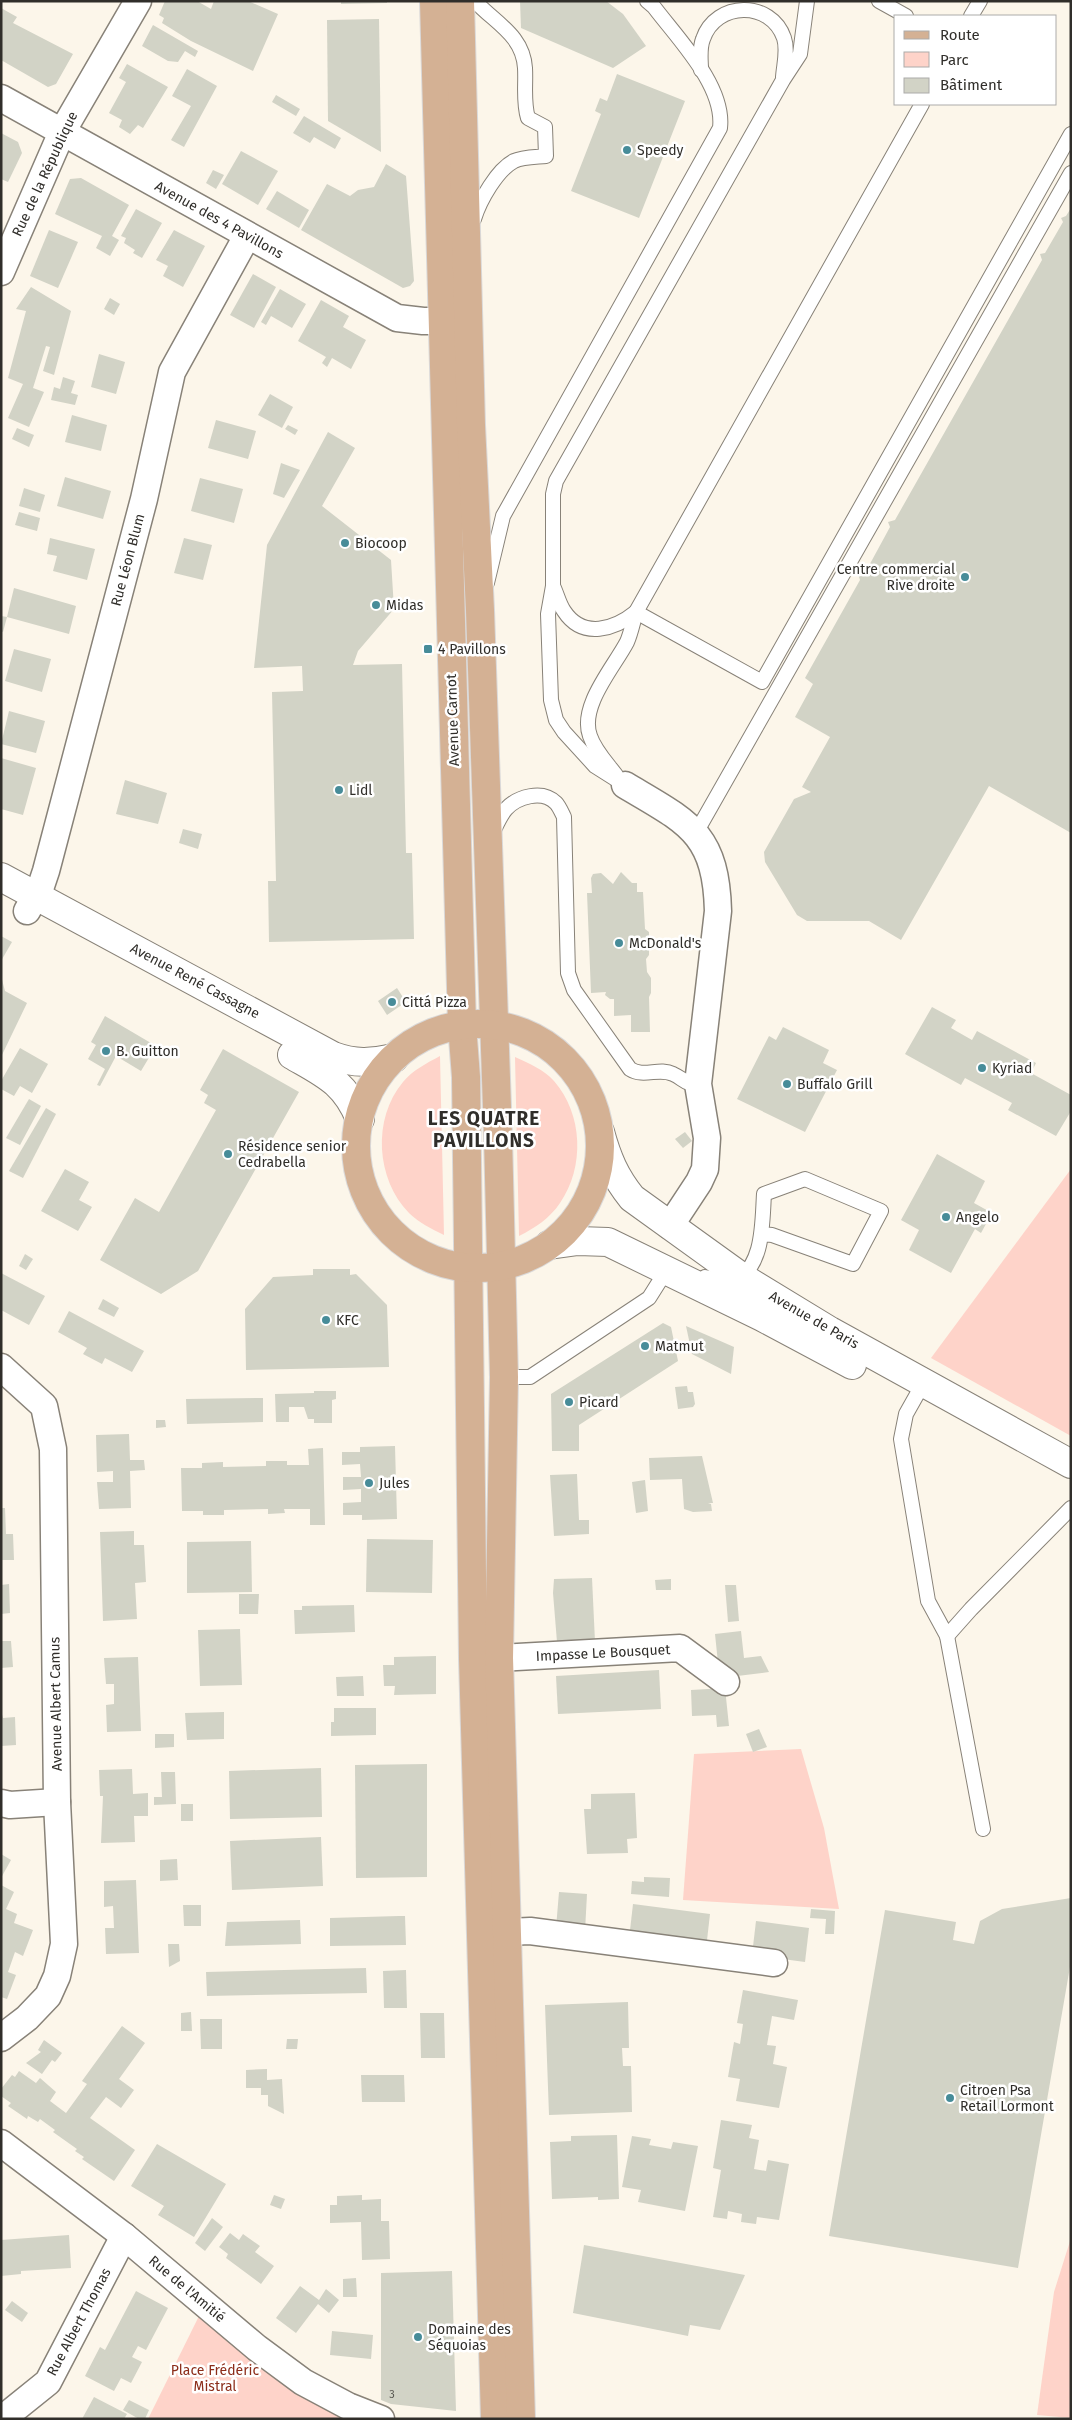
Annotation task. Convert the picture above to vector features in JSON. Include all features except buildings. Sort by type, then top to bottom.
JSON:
[{"type":"main road","name":"Avenue Carnot","points":[[434,1],[466,1119],[473,1659],[495,2419]]},
{"type":"main road","points":[[460,1],[471,425],[489,839],[498,1137],[504,1377],[499,1658],[521,2419]]},
{"type":"main road","name":"Avenue René Cassagne","points":[[1,877],[32,904],[171,988],[326,1074],[341,1086],[352,1100],[360,1119]]},
{"type":"main road","name":"Avenue René Cassagne","points":[[1,896],[32,904],[333,1056],[352,1062],[371,1063],[394,1058]]},
{"type":"main road","points":[[462,1025],[495,1025],[533,1037],[550,1047],[566,1060],[589,1094],[600,1132],[599,1164],[590,1196],[573,1223],[549,1245],[526,1258],[500,1266],[468,1268],[447,1264],[410,1247],[393,1234],[380,1218],[361,1181],[356,1140],[367,1096],[379,1076],[394,1058],[426,1036],[462,1025]]},
{"type":"main road","name":"Avenue de Paris","points":[[600,1132],[608,1162],[619,1182],[632,1198],[743,1278],[1071,1484]]},
{"type":"main road","name":"Avenue de Paris","points":[[549,1245],[578,1241],[608,1242],[1071,1464]]},
{"type":"street","name":"Rue de la République","points":[[1,272],[62,132],[138,1]]},
{"type":"street","name":"Avenue des 4 Pavillons","points":[[1,98],[397,318],[424,322],[443,320]]},
{"type":"street","name":"Rue Léon Blum","points":[[32,904],[46,871],[144,499],[172,372],[247,236]]},
{"type":"street","points":[[625,785],[669,811],[694,831],[705,847],[714,866],[718,886],[718,911],[698,1084],[707,1138],[705,1169],[670,1226]]},
{"type":"street","name":"Avenue Albert Camus","points":[[1,1367],[44,1406],[53,1449],[57,1802],[64,1944],[57,1976],[48,1996],[27,2018],[1,2038]]},
{"type":"street","name":"Impasse Le Bousquet","points":[[499,1658],[680,1648],[726,1682]]},
{"type":"street","points":[[1,1803],[10,1805],[57,1802]]},
{"type":"street","points":[[506,1932],[530,1931],[774,1963]]},
{"type":"street","name":"Rue de l'Amitié","points":[[1,2143],[124,2236],[257,2348],[303,2382],[348,2406],[381,2419]]},
{"type":"street","name":"Rue Albert Thomas","points":[[2,2419],[48,2382],[124,2236]]},
{"type":"lane","points":[[467,241],[479,203],[492,183],[515,160],[546,156],[545,127],[528,118],[525,109],[525,66],[519,44],[511,33],[475,1]]},
{"type":"lane","points":[[480,610],[504,516],[716,139],[722,116],[718,101],[701,70],[654,7],[647,1]]},
{"type":"lane","points":[[625,785],[595,766],[564,732],[556,720],[551,700],[548,614],[553,586],[553,494],[556,481],[782,80],[800,54],[807,1]]},
{"type":"lane","points":[[879,1],[904,15]]},
{"type":"lane","points":[[973,15],[980,1]]},
{"type":"lane","points":[[701,70],[700,51],[703,39],[717,18],[730,6],[761,12],[776,24],[784,39],[786,50],[782,80]]},
{"type":"lane","points":[[625,785],[602,757],[590,736],[588,722],[591,707],[598,691],[628,640],[636,612],[921,105]]},
{"type":"lane","points":[[636,612],[762,682],[1071,134]]},
{"type":"lane","points":[[694,831],[701,824],[1071,173]]},
{"type":"lane","points":[[553,586],[564,612],[573,620],[591,628],[602,630],[615,626],[636,612]]},
{"type":"lane","points":[[489,839],[505,810],[516,801],[530,796],[546,797],[556,803],[564,817],[568,973],[574,990],[630,1069],[642,1074],[673,1074],[688,1084],[698,1084]]},
{"type":"lane","points":[[504,1377],[530,1377],[649,1298],[666,1271],[691,1272],[720,1282],[734,1283],[743,1278],[755,1258],[761,1234],[764,1194],[805,1179],[881,1211],[852,1264],[772,1235],[761,1234]]},
{"type":"lane","points":[[920,1390],[906,1414],[901,1439],[928,1600],[946,1636],[983,1830]]},
{"type":"lane","points":[[946,1636],[1071,1508]]},
{"type":"green space","points":[[440,1056],[444,1235],[417,1220],[398,1199],[384,1166],[382,1149],[386,1113],[393,1097],[411,1074]]},
{"type":"green space","points":[[515,1057],[541,1070],[554,1081],[564,1094],[571,1109],[577,1141],[574,1173],[560,1203],[542,1222],[519,1236]]},
{"type":"green space","points":[[1071,1169],[1071,1436],[931,1358]]},
{"type":"green space","points":[[801,1749],[824,1828],[839,1909],[683,1900],[694,1754]]},
{"type":"green space","points":[[1071,2238],[1071,2418],[1037,2415],[1054,2292]]},
{"type":"green space","name":"Place Frédéric Mistral","points":[[200,2314],[356,2419],[148,2419]]},
{"type":"place","name":"Speedy","points":[[627,150]]},
{"type":"place","name":"Biocoop","points":[[345,543]]},
{"type":"place","name":"Centre commercial Rive droite","points":[[965,577]]},
{"type":"place","name":"Midas","points":[[376,605]]},
{"type":"place","name":"4 Pavillons","points":[[428,649]]},
{"type":"place","name":"Lidl","points":[[339,790]]},
{"type":"place","name":"McDonald's","points":[[619,943]]},
{"type":"place","name":"Cittá Pizza","points":[[392,1002]]},
{"type":"place","name":"B. Guitton","points":[[106,1051]]},
{"type":"place","name":"Kyriad","points":[[982,1068]]},
{"type":"place","name":"Buffalo Grill","points":[[787,1084]]},
{"type":"place","name":"Résidence senior Cedrabella","points":[[228,1154]]},
{"type":"place","name":"Angelo","points":[[946,1217]]},
{"type":"place","name":"KFC","points":[[326,1320]]},
{"type":"place","name":"Matmut","points":[[645,1346]]},
{"type":"place","name":"Picard","points":[[569,1402]]},
{"type":"place","name":"Jules","points":[[369,1483]]},
{"type":"place","name":"Citroen Psa Retail Lormont","points":[[950,2098]]},
{"type":"place","name":"Domaine des Séquoias","points":[[418,2337]]},
{"type":"district","name":"LES QUATRE PAVILLONS","points":[[484,1129]]}]
